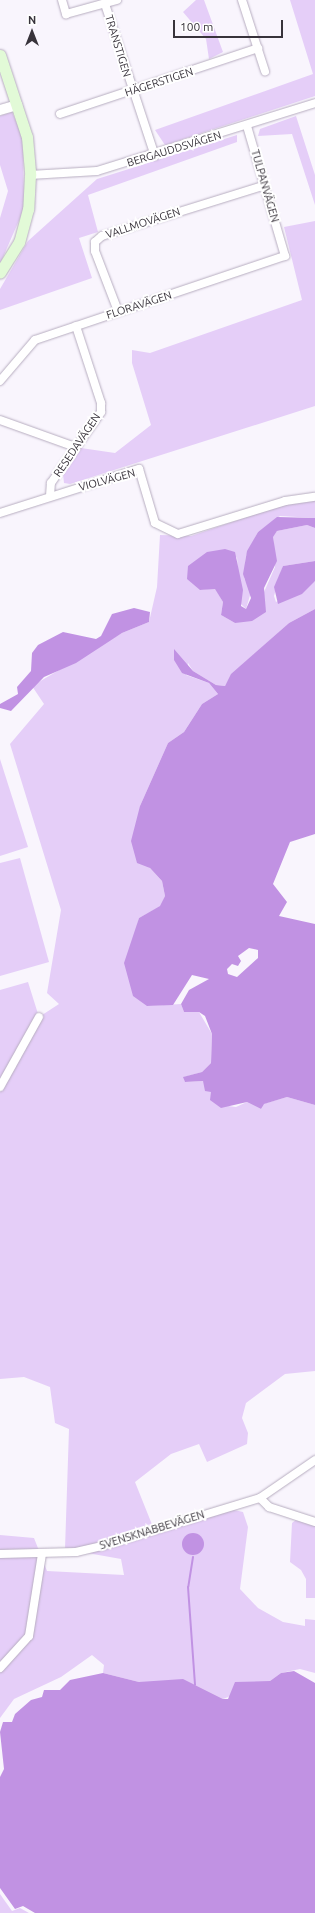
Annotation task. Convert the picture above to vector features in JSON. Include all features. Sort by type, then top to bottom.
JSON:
[{"type":"main road","points":[[0,55],[27,137],[30,174],[28,209],[19,242],[0,272]]},
{"type":"street","points":[[62,0],[66,14],[117,0]]},
{"type":"street","points":[[242,0],[265,71]]},
{"type":"street","name":"TRANSTIGEN","points":[[105,4],[154,156]]},
{"type":"street","name":"HÄGERSTIGEN","points":[[60,114],[258,48]]},
{"type":"street","name":"BERGAUDDSVÄGEN","points":[[30,174],[97,171],[154,156],[315,103]]},
{"type":"street","points":[[0,110],[17,104]]},
{"type":"street","name":"TULPANVÄGEN","points":[[247,126],[263,186],[283,246]]},
{"type":"street","name":"VALLMOVÄGEN","points":[[118,311],[95,251],[95,242],[102,236],[263,186]]},
{"type":"street","name":"FLORAVÄGEN","points":[[0,381],[35,340],[118,311],[270,264],[285,256],[283,246]]},
{"type":"street","name":"RESEDAVÄGEN","points":[[50,496],[51,483],[100,412],[101,403],[76,326]]},
{"type":"street","points":[[0,420],[75,447]]},
{"type":"street","name":"VIOLVÄGEN","points":[[0,513],[139,469],[155,523],[178,534],[285,501],[315,497]]},
{"type":"street","points":[[0,1087],[39,1017]]},
{"type":"street","name":"SVENSKNABBEVÄGEN","points":[[0,1554],[42,1554],[102,1546],[260,1498],[315,1460]]},
{"type":"street","points":[[260,1498],[269,1507],[315,1522]]},
{"type":"street","points":[[0,1668],[30,1636],[42,1554]]},
{"type":"shaded area","points":[[196,0],[204,0],[223,52],[209,59],[206,39],[183,12]]},
{"type":"shaded area","points":[[290,0],[315,0],[315,96],[165,145],[155,130],[313,74]]},
{"type":"shaded area","points":[[12,112],[23,138],[24,209],[0,264],[0,218],[8,191],[0,165],[0,116]]},
{"type":"shaded area","points":[[296,116],[315,175],[315,205],[292,134],[258,136],[260,129]]},
{"type":"shaded area","points":[[237,135],[237,142],[88,195],[98,232],[79,238],[92,278],[0,310],[0,289],[28,241],[97,179]]},
{"type":"shaded area","points":[[315,221],[315,406],[70,484],[64,483],[63,474],[81,448],[115,453],[151,425],[132,363],[132,350],[150,353],[302,300],[284,227]]},
{"type":"shaded area","points":[[315,500],[315,518],[280,516],[258,532],[246,556],[244,578],[251,592],[246,609],[240,603],[237,557],[200,590],[215,588],[223,602],[221,615],[235,623],[264,592],[275,567],[273,536],[277,531],[307,525],[315,528],[315,561],[283,566],[274,596],[276,602],[315,581],[315,609],[289,623],[232,674],[225,686],[216,685],[193,671],[188,663],[186,675],[209,683],[218,694],[202,704],[184,732],[168,743],[140,806],[150,868],[162,881],[165,896],[161,906],[139,918],[134,937],[147,1006],[181,1004],[184,1012],[199,1012],[212,1034],[211,1063],[202,1072],[184,1077],[185,1082],[203,1081],[228,1106],[236,1107],[247,1102],[261,1109],[263,1104],[287,1097],[315,1105],[315,1371],[285,1374],[246,1403],[242,1418],[248,1433],[247,1444],[207,1462],[199,1444],[171,1454],[135,1482],[153,1527],[234,1510],[243,1512],[248,1527],[240,1589],[258,1608],[283,1622],[305,1626],[305,1619],[315,1620],[315,1673],[300,1669],[281,1673],[270,1681],[223,1699],[195,1685],[139,1682],[103,1673],[104,1665],[92,1655],[61,1677],[14,1699],[0,1718],[0,1535],[34,1538],[47,1571],[124,1575],[121,1559],[65,1549],[69,1429],[55,1423],[50,1387],[24,1377],[0,1379],[0,990],[28,982],[39,1017],[59,1004],[47,993],[61,910],[10,744],[44,704],[32,686],[122,633],[149,622],[157,587],[160,535],[191,536],[276,507]]},
{"type":"shaded area","points":[[277,517],[315,518],[315,528],[307,525],[277,531],[273,537],[277,561],[264,588],[266,612],[252,621],[235,623],[221,615],[223,602],[215,589],[200,590],[187,579],[188,566],[207,552],[225,549],[235,552],[243,590],[241,606],[246,609],[251,598],[243,574],[247,551],[258,532]]},
{"type":"shaded area","points":[[315,561],[315,581],[302,594],[278,604],[274,587],[283,566]]},
{"type":"shaded area","points":[[134,608],[150,612],[149,622],[122,633],[76,663],[44,677],[11,711],[0,708],[0,704],[18,694],[17,687],[31,671],[32,653],[38,645],[63,632],[96,639],[101,636],[112,614]]},
{"type":"shaded area","points":[[315,609],[315,834],[290,842],[273,884],[287,902],[279,916],[315,924],[315,1105],[287,1097],[264,1104],[261,1109],[247,1102],[221,1108],[210,1100],[211,1092],[205,1091],[203,1081],[185,1082],[183,1077],[202,1072],[211,1063],[212,1034],[205,1016],[199,1012],[184,1012],[181,1004],[189,990],[209,979],[192,975],[173,1005],[147,1006],[133,996],[124,963],[139,918],[160,906],[165,896],[162,881],[150,868],[137,863],[131,841],[140,806],[168,743],[184,732],[202,704],[218,694],[209,683],[182,673],[174,660],[174,649],[193,671],[216,685],[225,686],[231,674],[289,623]],"holes":[[[249,948],[258,950],[258,958],[237,977],[228,974],[227,969],[232,964],[238,966],[241,961],[238,956]]]},
{"type":"shaded area","points":[[0,759],[28,847],[0,856]]},
{"type":"shaded area","points":[[20,858],[49,962],[0,976],[0,863]]},
{"type":"shaded area","points":[[296,1520],[315,1525],[315,1598],[306,1598],[306,1579],[301,1570],[290,1562],[292,1523]]},
{"type":"shaded area","points":[[193,1533],[201,1536],[204,1544],[201,1552],[193,1555],[185,1552],[182,1544],[185,1536]]},
{"type":"shaded area","points":[[294,1671],[315,1683],[315,1913],[35,1913],[23,1906],[15,1909],[0,1888],[0,1777],[4,1769],[0,1732],[3,1722],[12,1722],[15,1714],[31,1700],[42,1697],[44,1690],[60,1690],[70,1680],[103,1673],[139,1682],[183,1679],[223,1699],[228,1699],[235,1682],[270,1681],[281,1673]]},
{"type":"shaded area","points":[[0,1894],[12,1911],[20,1908],[29,1913],[0,1913]]},
{"type":"waterway","points":[[193,1557],[188,1587],[195,1685]]}]
